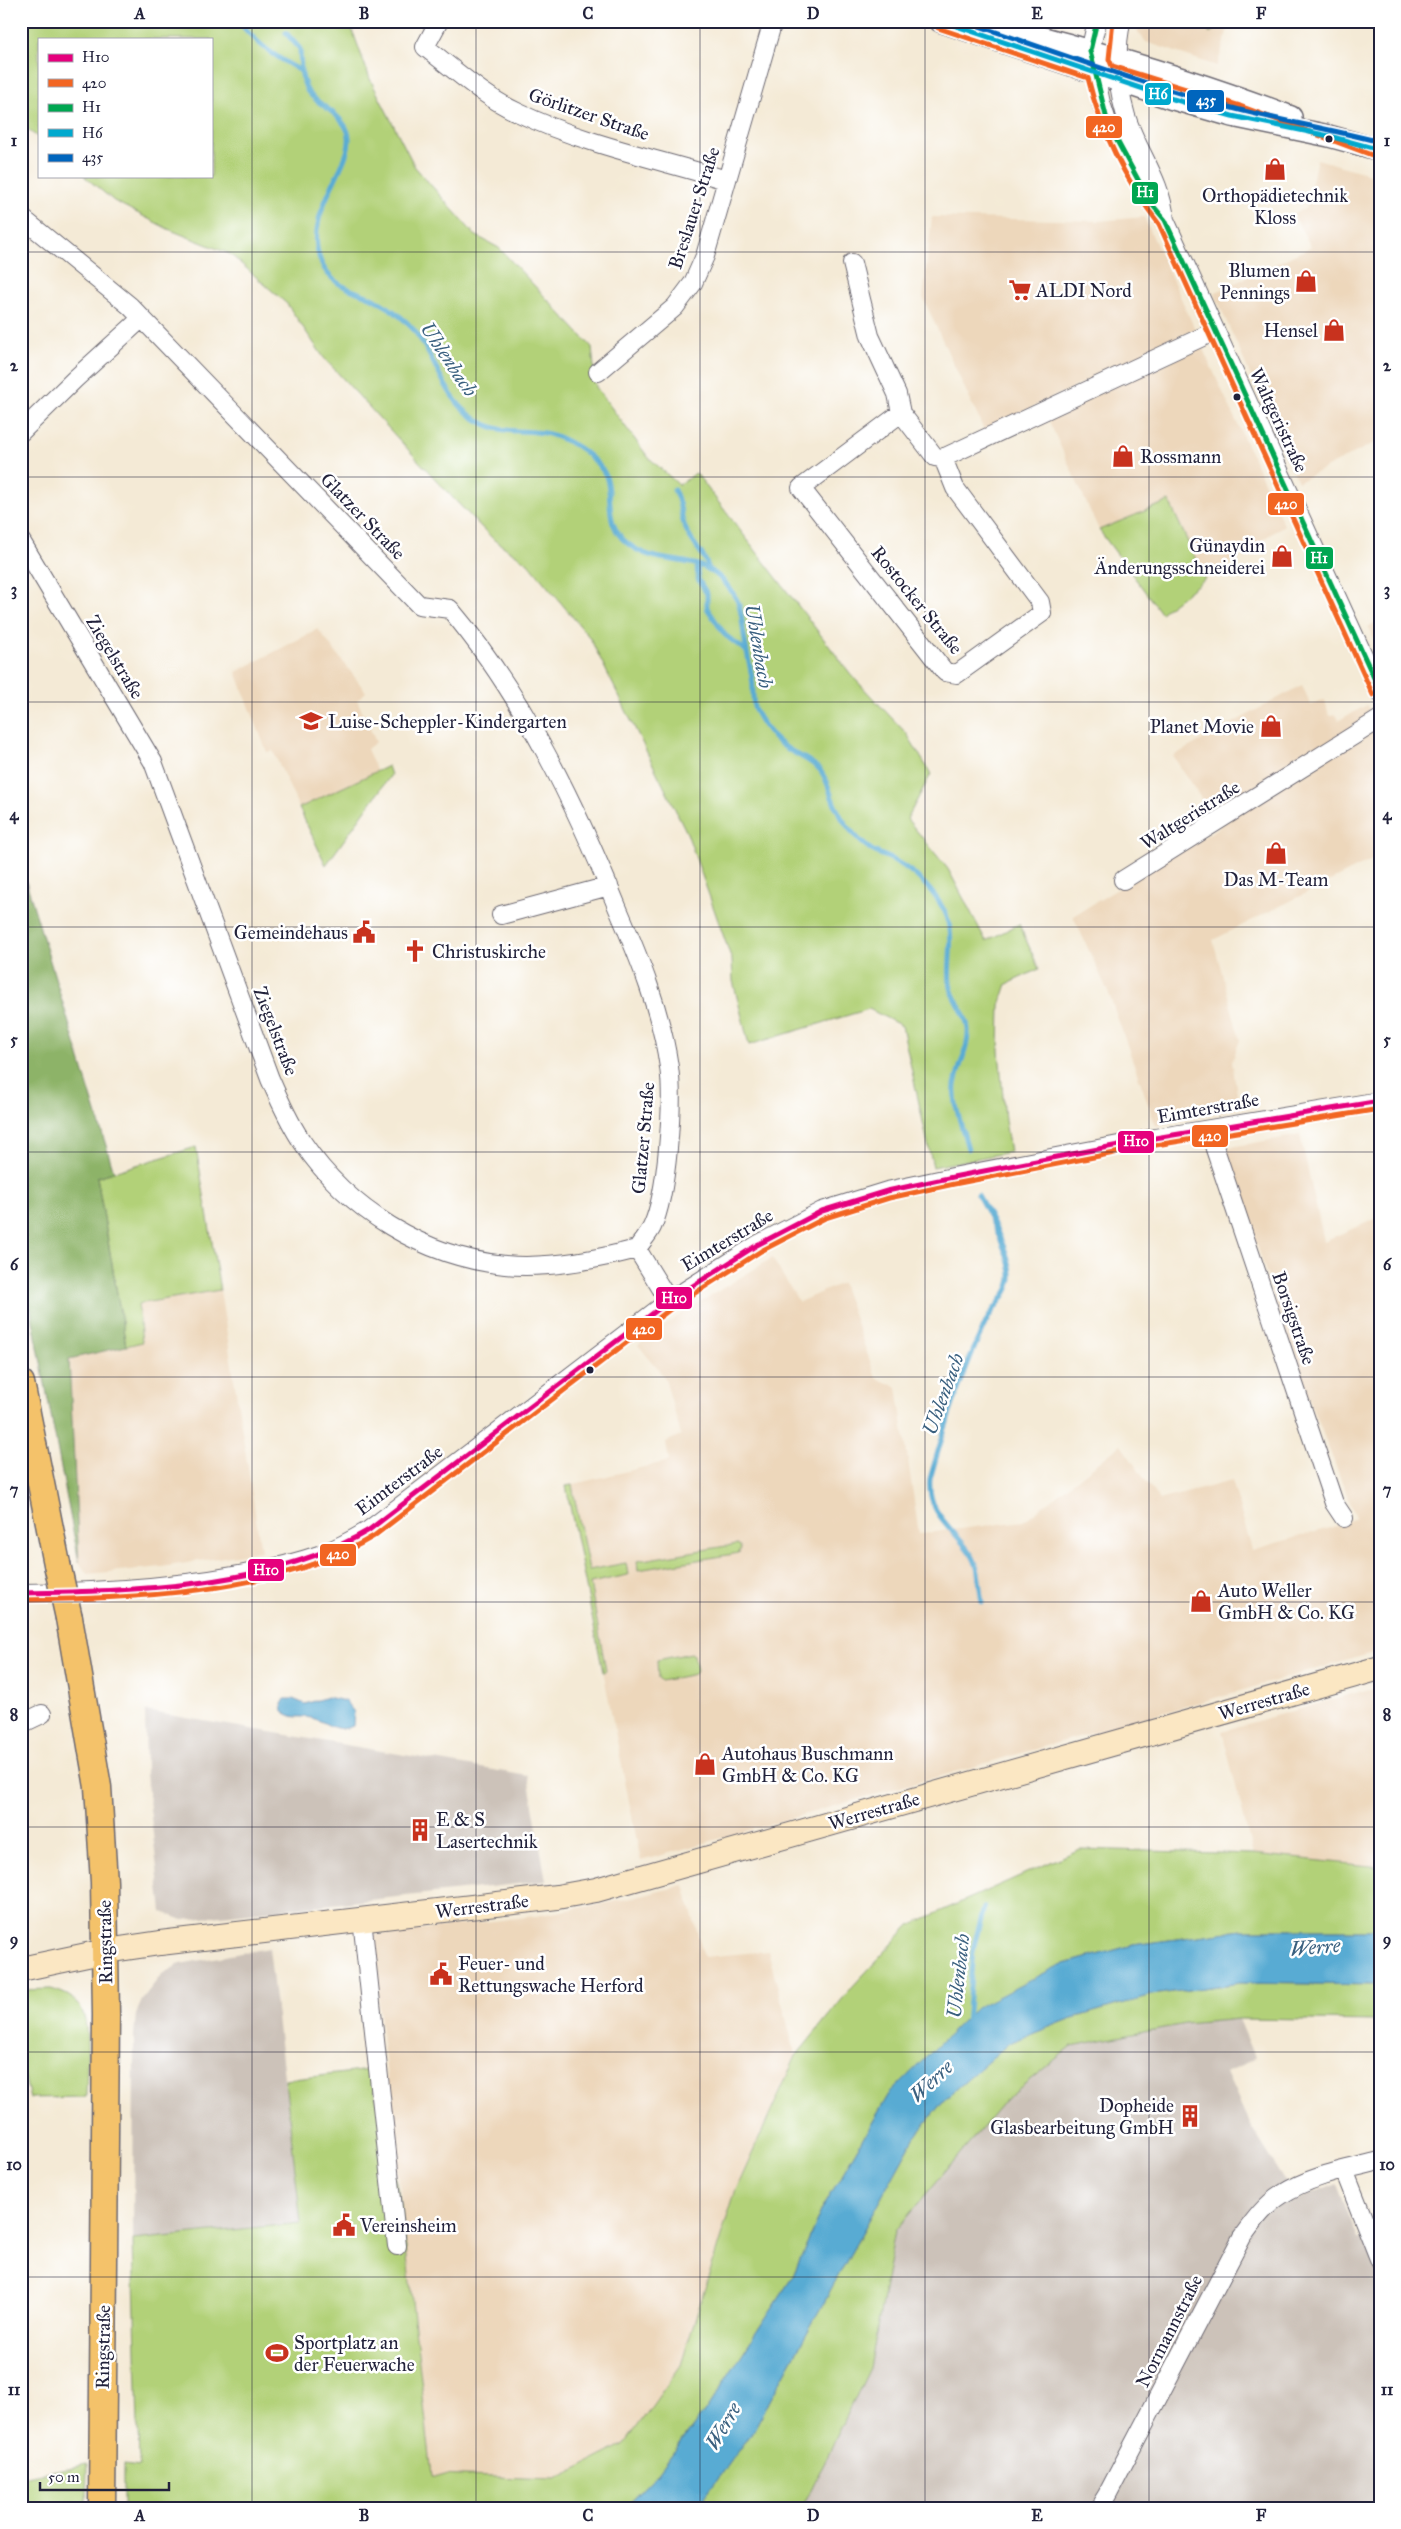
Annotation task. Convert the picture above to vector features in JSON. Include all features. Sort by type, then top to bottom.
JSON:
[{"type":"main road","name":"Ringstraße","points":[[21,1383],[69,1618],[98,1787],[106,1951],[102,2508]]},
{"type":"main road","name":"Werrestraße","points":[[21,1969],[106,1951],[199,1937],[557,1897],[596,1890],[1380,1668]]},
{"type":"street","name":"Görlitzer Straße","points":[[439,21],[425,47],[476,87],[517,112],[563,132],[726,180]]},
{"type":"street","name":"Breslauer Straße","points":[[598,372],[675,307],[693,283],[705,256],[773,21]]},
{"type":"street","points":[[940,21],[1232,116],[1371,148]]},
{"type":"street","points":[[974,21],[1090,51],[1242,99],[1371,148]]},
{"type":"street","points":[[1090,51],[1097,21]]},
{"type":"street","name":"Waltgeristraße","points":[[1121,21],[1116,59],[1126,116],[1163,198],[1165,220]]},
{"type":"street","name":"Waltgeristraße","points":[[1090,51],[1101,103],[1119,147],[1150,202],[1165,220],[1380,692]]},
{"type":"street","name":"Glatzer Straße","points":[[21,217],[142,318],[419,604],[450,610],[464,626],[501,679],[534,734],[577,815],[609,886],[647,978],[663,1034],[669,1068],[671,1103],[660,1198],[652,1228],[636,1249]]},
{"type":"street","name":"Rostocker Straße","points":[[852,263],[870,336],[897,394],[901,413],[935,456],[943,458],[955,488],[1040,602],[1042,613],[957,674],[945,672],[801,488],[901,413]]},
{"type":"street","points":[[21,432],[75,378],[142,318]]},
{"type":"street","points":[[943,458],[1215,331]]},
{"type":"street","name":"Ziegelstraße","points":[[21,541],[153,762],[270,1079],[287,1117],[303,1144],[324,1169],[368,1212],[394,1229],[420,1242],[477,1259],[505,1265],[535,1264],[584,1260],[636,1249]]},
{"type":"street","name":"Waltgeristraße","points":[[1123,880],[1380,719]]},
{"type":"street","points":[[501,914],[609,886]]},
{"type":"street","name":"Eimterstraße","points":[[21,1593],[201,1580],[300,1560],[347,1543],[383,1520],[669,1301],[757,1245],[822,1211],[887,1191],[944,1179],[1210,1129],[1380,1101]]},
{"type":"street","name":"Borsigstraße","points":[[1210,1129],[1215,1149],[1334,1503],[1344,1518]]},
{"type":"street","points":[[636,1249],[669,1301]]},
{"type":"street","points":[[21,1724],[42,1714]]},
{"type":"street","points":[[362,1919],[397,2246]]},
{"type":"street","name":"Normannstraße","points":[[1098,2508],[1108,2496],[1242,2237],[1266,2206],[1294,2188],[1344,2170],[1380,2161]]},
{"type":"street","points":[[1344,2170],[1380,2262]]},
{"type":"shaded area","points":[[1136,21],[1243,21],[1228,28],[1217,66],[1146,42],[1138,32]]},
{"type":"shaded area","points":[[1317,159],[1380,177],[1380,440],[1298,482],[1214,293],[1311,247],[1293,214],[1306,208]]},
{"type":"shaded area","points":[[932,217],[1099,221],[1144,217],[1195,329],[984,430],[923,298]]},
{"type":"shaded area","points":[[1202,347],[1284,525],[1205,579],[1169,501],[1099,530],[1047,417]]},
{"type":"shaded area","points":[[1380,619],[1380,653],[1368,627]]},
{"type":"shaded area","name":"Luise-Scheppler-Kindergarten","points":[[318,629],[366,692],[357,700],[376,742],[367,749],[377,772],[299,808],[273,751],[267,752],[236,672]]},
{"type":"shaded area","points":[[1302,685],[1311,705],[1325,700],[1329,716],[1334,714],[1339,720],[1367,705],[1380,732],[1380,856],[1213,940],[1240,1040],[1232,1061],[1239,1107],[1156,1126],[1109,994],[1073,916],[1220,827],[1173,756]]},
{"type":"shaded area","points":[[1300,1135],[1324,1241],[1380,1217],[1380,1651],[641,1861],[566,1486],[669,1461],[666,1442],[681,1435],[665,1378],[638,1345],[684,1312],[772,1258],[799,1302],[842,1283],[876,1378],[897,1387],[919,1534],[1024,1521],[1121,1445],[1159,1500],[1232,1481],[1252,1550],[1340,1525],[1356,1518],[1306,1390],[1224,1148]]},
{"type":"shaded area","points":[[220,1290],[261,1551],[162,1567],[87,1574],[79,1562],[69,1358],[142,1342],[137,1304]]},
{"type":"shaded area","points":[[1380,1686],[1380,1867],[1253,1854],[1222,1731]]},
{"type":"shaded area","points":[[145,1711],[528,1776],[546,1881],[183,1920],[162,1912],[146,1774]]},
{"type":"shaded area","points":[[684,1885],[704,1957],[768,1951],[796,2056],[735,2192],[681,2365],[625,2444],[556,2479],[432,2475],[371,1935],[536,1916],[633,1898]]},
{"type":"shaded area","points":[[269,1948],[301,2223],[133,2240],[134,2035],[136,2014],[143,1998],[162,1974],[180,1964]]},
{"type":"shaded area","points":[[1239,2019],[1255,2057],[1226,2073],[1249,2123],[1297,2200],[1337,2184],[1358,2239],[1380,2236],[1380,2508],[802,2508],[870,2368],[895,2231],[1006,2099],[1072,2046],[1185,2024]]},
{"type":"green space","points":[[21,21],[349,21],[370,79],[415,167],[475,235],[499,248],[592,347],[596,387],[648,457],[679,485],[696,473],[853,677],[907,734],[931,774],[907,819],[948,869],[986,941],[1019,924],[1039,969],[1007,984],[1000,1005],[999,1050],[1005,1120],[1010,1152],[933,1167],[902,1026],[869,1009],[749,1045],[733,981],[732,960],[687,833],[590,638],[528,563],[494,540],[324,358],[287,304],[230,254],[168,229],[114,201],[86,178],[212,178],[212,38],[38,38],[38,137],[21,125]]},
{"type":"green space","points":[[1208,21],[1231,21],[1209,33],[1204,23]]},
{"type":"green space","points":[[1169,501],[1205,579],[1161,613],[1099,530]]},
{"type":"green space","points":[[388,766],[391,775],[326,865],[299,808]]},
{"type":"green space","points":[[21,865],[114,1172],[97,1177],[126,1346],[69,1359],[79,1562],[21,1258]]},
{"type":"green space","points":[[196,1147],[220,1290],[138,1304],[142,1342],[126,1346],[97,1177]]},
{"type":"green space","points":[[572,1485],[589,1570],[626,1563],[628,1575],[590,1583],[606,1671],[603,1672],[566,1486]]},
{"type":"green space","points":[[738,1544],[741,1548],[739,1553],[638,1570],[637,1561]]},
{"type":"green space","points":[[691,1653],[694,1655],[697,1671],[695,1674],[661,1681],[658,1678],[657,1660]]},
{"type":"green space","points":[[1080,1849],[1253,1854],[1380,1867],[1380,1930],[1242,1930],[1133,1945],[1060,1965],[889,2094],[822,2209],[793,2276],[705,2411],[656,2475],[624,2508],[124,2508],[124,2464],[139,2466],[133,2240],[301,2223],[285,2080],[370,2070],[401,2205],[432,2475],[556,2479],[625,2444],[681,2365],[735,2192],[796,2056],[852,1987],[910,1925]]},
{"type":"green space","points":[[1240,1983],[1380,1985],[1380,2021],[1239,2019],[1185,2024],[1072,2046],[1006,2099],[895,2231],[870,2368],[802,2508],[691,2508],[704,2498],[752,2433],[914,2138],[944,2100],[1009,2043],[1070,2019],[1151,1995]]},
{"type":"green space","points":[[51,1989],[72,1998],[82,2011],[87,2034],[86,2097],[30,2098],[21,2064],[21,1990]]},
{"type":"green space","points":[[87,2464],[86,2508],[21,2508],[21,2477]]},
{"type":"water","points":[[327,1697],[345,1701],[354,1712],[353,1726],[341,1729],[336,1728],[307,1717],[294,1717],[283,1712],[282,1704],[285,1699],[293,1699],[305,1704]]},
{"type":"water","name":"Werre","points":[[1242,1930],[1380,1930],[1380,1985],[1240,1983],[1151,1995],[1070,2019],[1009,2043],[944,2100],[914,2138],[752,2433],[704,2498],[691,2508],[624,2508],[656,2475],[705,2411],[793,2276],[822,2209],[889,2094],[976,2008],[1060,1965],[1133,1945]]},
{"type":"waterway","name":"Uhlenbach","points":[[238,21],[252,37],[267,49],[301,71],[308,92],[336,115],[348,132],[349,144],[345,158],[323,207],[318,225],[317,244],[325,270],[342,286],[380,302],[402,318],[422,342],[455,399],[479,421],[498,429],[540,432],[553,435],[584,451],[606,476],[612,519],[620,536],[627,543],[641,552],[656,557],[699,565],[712,571],[725,582],[740,608],[753,681],[754,707],[762,723],[779,742],[820,770],[840,814],[860,840],[872,850],[892,859],[909,870],[930,890],[941,904],[950,929],[949,974],[951,989],[965,1017],[968,1029],[967,1044],[955,1085],[957,1109],[968,1149]]},
{"type":"waterway","points":[[286,33],[300,49],[301,71]]},
{"type":"waterway","points":[[674,490],[683,522],[708,567]]},
{"type":"waterway","points":[[697,565],[698,579],[707,594],[707,608],[725,635],[746,651]]},
{"type":"waterway","name":"Uhlenbach","points":[[978,1195],[1003,1245],[1011,1275],[1009,1287],[989,1316],[969,1360],[948,1419],[930,1479],[930,1491],[937,1511],[974,1559],[978,1571],[982,1602]]},
{"type":"waterway","name":"Uhlenbach","points":[[967,2024],[973,1949],[984,1908]]},
{"type":"transit line","name":"H6","points":[[941,21],[1173,99],[1232,116],[1329,136],[1380,150]]},
{"type":"transit line","name":"435","points":[[964,21],[1097,67],[1198,99],[1250,113],[1380,142]]},
{"type":"transit line","name":"H1","points":[[1097,21],[1090,51],[1108,124],[1150,202],[1165,220],[1380,691]]},
{"type":"transit line","name":"420","points":[[1113,21],[1109,59],[1112,66],[1240,106],[1377,157]]},
{"type":"transit line","name":"420","points":[[938,28],[1088,78],[1107,136],[1135,190],[1159,224],[1373,695]]},
{"type":"transit line","name":"H10","points":[[21,1593],[109,1590],[200,1582],[245,1575],[289,1564],[331,1549],[369,1530],[669,1301],[757,1245],[822,1211],[887,1191],[953,1177],[1155,1138],[1380,1101]]},
{"type":"transit line","name":"420","points":[[21,1600],[109,1597],[203,1589],[249,1582],[294,1571],[336,1556],[374,1536],[673,1307],[761,1251],[825,1218],[889,1198],[954,1184],[1156,1145],[1380,1109]]},
{"type":"place","name":"Orthopädietechnik Kloss","points":[[1275,169]]},
{"type":"place","name":"Blumen Pennings","points":[[1306,281]]},
{"type":"place","name":"ALDI Nord","points":[[1020,290]]},
{"type":"place","name":"Hensel","points":[[1334,330]]},
{"type":"place","name":"Rossmann","points":[[1123,456]]},
{"type":"place","name":"Günaydin Änderungsschneiderei","points":[[1282,556]]},
{"type":"place","name":"Luise-Scheppler-Kindergarten","points":[[311,721]]},
{"type":"place","name":"Planet Movie","points":[[1271,726]]},
{"type":"place","name":"Das M-Team","points":[[1276,853]]},
{"type":"place","name":"Gemeindehaus","points":[[364,932]]},
{"type":"place","name":"Christuskirche","points":[[415,951]]},
{"type":"place","name":"Auto Weller GmbH & Co. KG","points":[[1201,1601]]},
{"type":"place","name":"Autohaus Buschmann GmbH & Co. KG","points":[[705,1764]]},
{"type":"place","name":"E & S Lasertechnik","points":[[420,1830]]},
{"type":"place","name":"Feuer- und Rettungswache Herford","points":[[441,1974]]},
{"type":"place","name":"Dopheide Glasbearbeitung GmbH","points":[[1190,2116]]},
{"type":"place","name":"Vereinsheim","points":[[344,2225]]},
{"type":"place","name":"Sportplatz an der Feuerwache","points":[[277,2353]]}]
